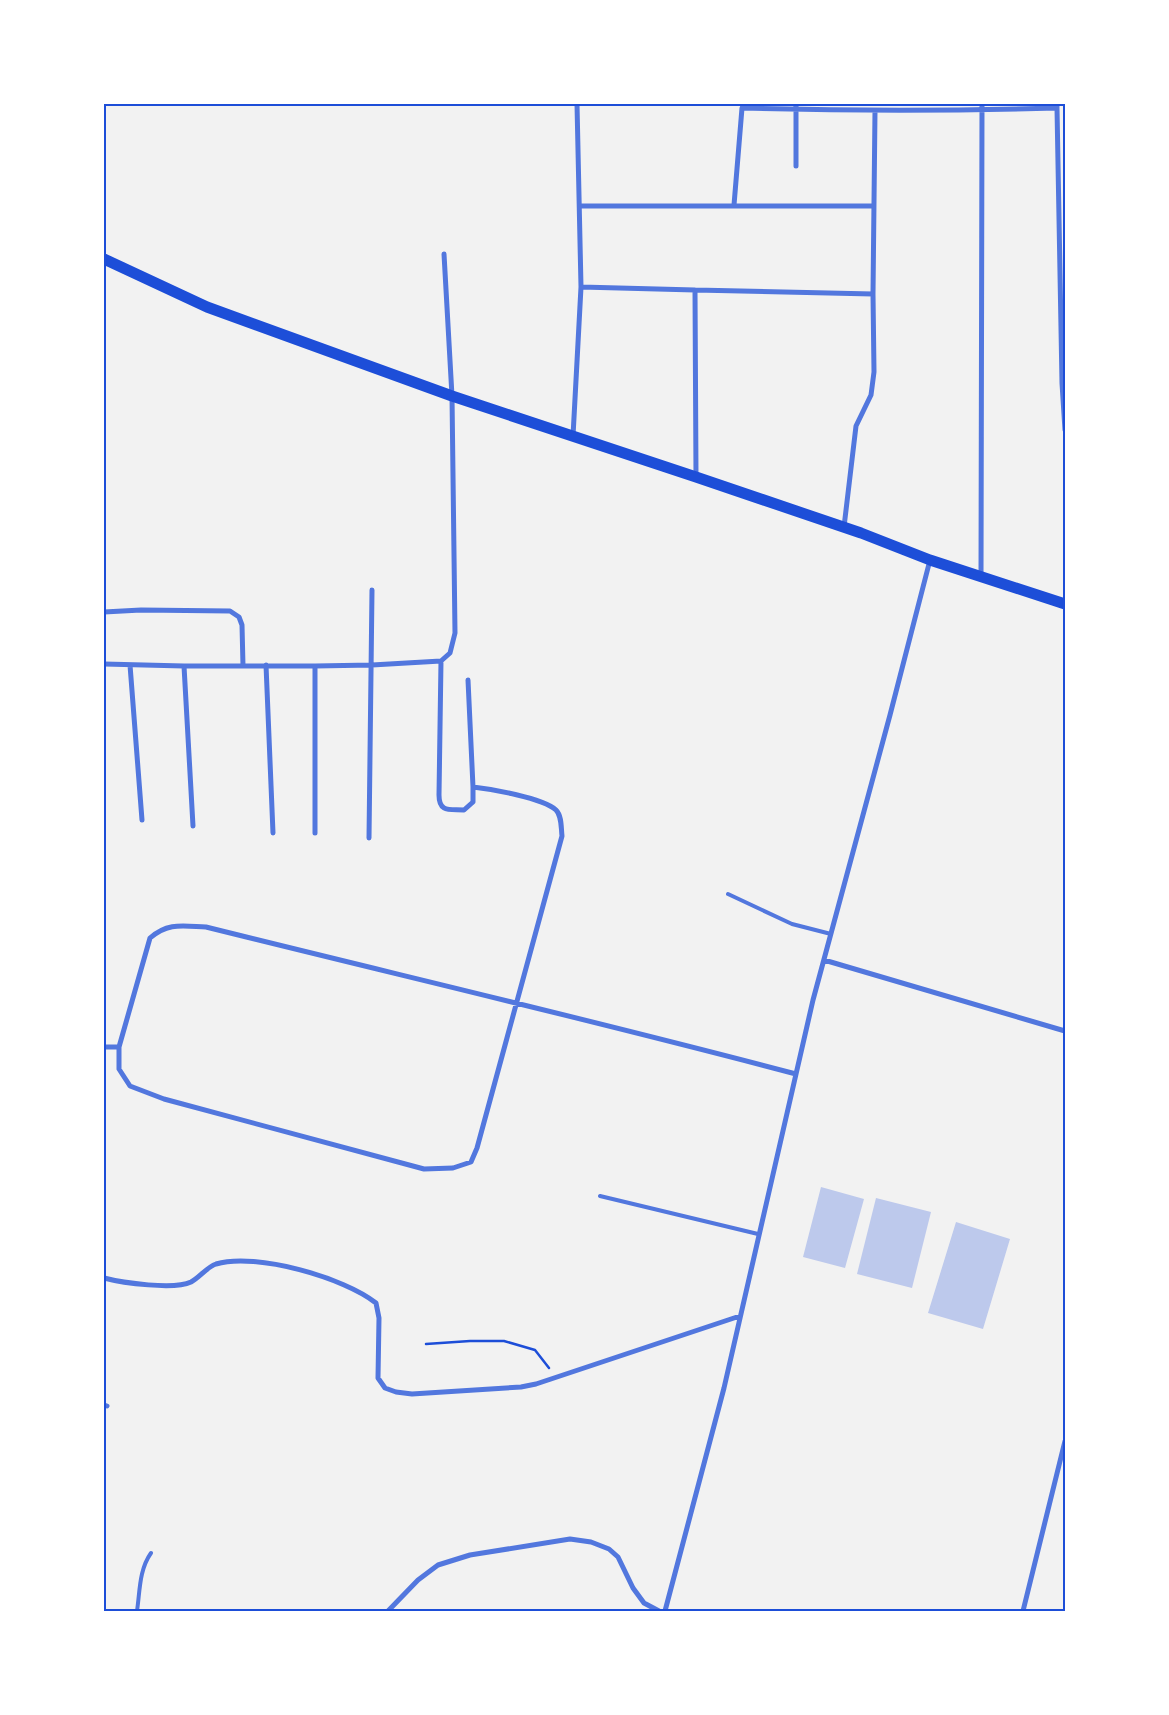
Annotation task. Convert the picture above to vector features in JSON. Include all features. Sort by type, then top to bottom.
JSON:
[{"type":"main road","points":[[104,259],[207,306],[452,396],[696,476],[844,527],[930,560],[1065,604]]},
{"type":"street","points":[[573,436],[581,287],[577,104]]},
{"type":"street","points":[[905,104],[905,110]]},
{"type":"street","points":[[981,576],[982,104]]},
{"type":"street","points":[[734,205],[742,106],[875,111],[982,111],[1057,106],[1062,373],[1065,430]]},
{"type":"street","points":[[796,107],[796,166]]},
{"type":"street","points":[[844,527],[856,426],[871,395],[874,372],[873,206],[875,111]]},
{"type":"street","points":[[580,206],[873,206]]},
{"type":"street","points":[[104,664],[184,666],[372,665],[441,661],[450,653],[455,633],[452,396],[444,254]]},
{"type":"street","points":[[581,287],[873,294]]},
{"type":"street","points":[[695,290],[696,476]]},
{"type":"street","points":[[665,1611],[724,1388],[758,1234],[824,960],[930,560]]},
{"type":"street","points":[[369,838],[372,590]]},
{"type":"street","points":[[104,612],[141,610],[230,611],[239,617],[242,625],[243,666]]},
{"type":"street","points":[[441,661],[438,795],[439,803],[445,809],[464,810],[473,802],[468,680]]},
{"type":"street","points":[[130,665],[142,820]]},
{"type":"street","points":[[266,665],[274,833]]},
{"type":"street","points":[[184,666],[193,826]]},
{"type":"street","points":[[315,666],[315,833]]},
{"type":"street","points":[[473,788],[489,788],[545,803],[557,811],[562,836],[516,1004],[478,1148],[470,1162],[453,1168],[424,1169],[164,1099],[130,1086],[119,1069],[119,1046],[150,938],[160,929],[177,925],[206,927],[516,1004],[636,1032],[796,1074]]},
{"type":"street","points":[[824,960],[1065,1031]]},
{"type":"street","points":[[104,1047],[119,1046]]},
{"type":"street","points":[[104,1278],[165,1286],[190,1283],[214,1265],[236,1260],[290,1267],[336,1281],[366,1295],[376,1303],[379,1318],[378,1378],[385,1388],[396,1392],[412,1394],[529,1386],[740,1316]]},
{"type":"street","points":[[1023,1611],[1065,1441]]},
{"type":"street","points":[[388,1611],[418,1580],[438,1565],[470,1555],[570,1539],[591,1542],[609,1549],[618,1557],[633,1588],[644,1603],[658,1611]]},
{"type":"lane","points":[[728,894],[792,924],[831,934]]},
{"type":"lane","points":[[600,1196],[758,1234]]},
{"type":"lane","points":[[137,1611],[145,1562],[152,1553]]},
{"type":"path","points":[[426,1344],[504,1341],[535,1350],[556,1378]]},
{"type":"building","points":[[821,1187],[864,1199],[845,1268],[803,1257]]},
{"type":"building","points":[[876,1198],[931,1212],[912,1288],[857,1274]]},
{"type":"building","points":[[956,1222],[1010,1239],[983,1329],[928,1313]]}]
